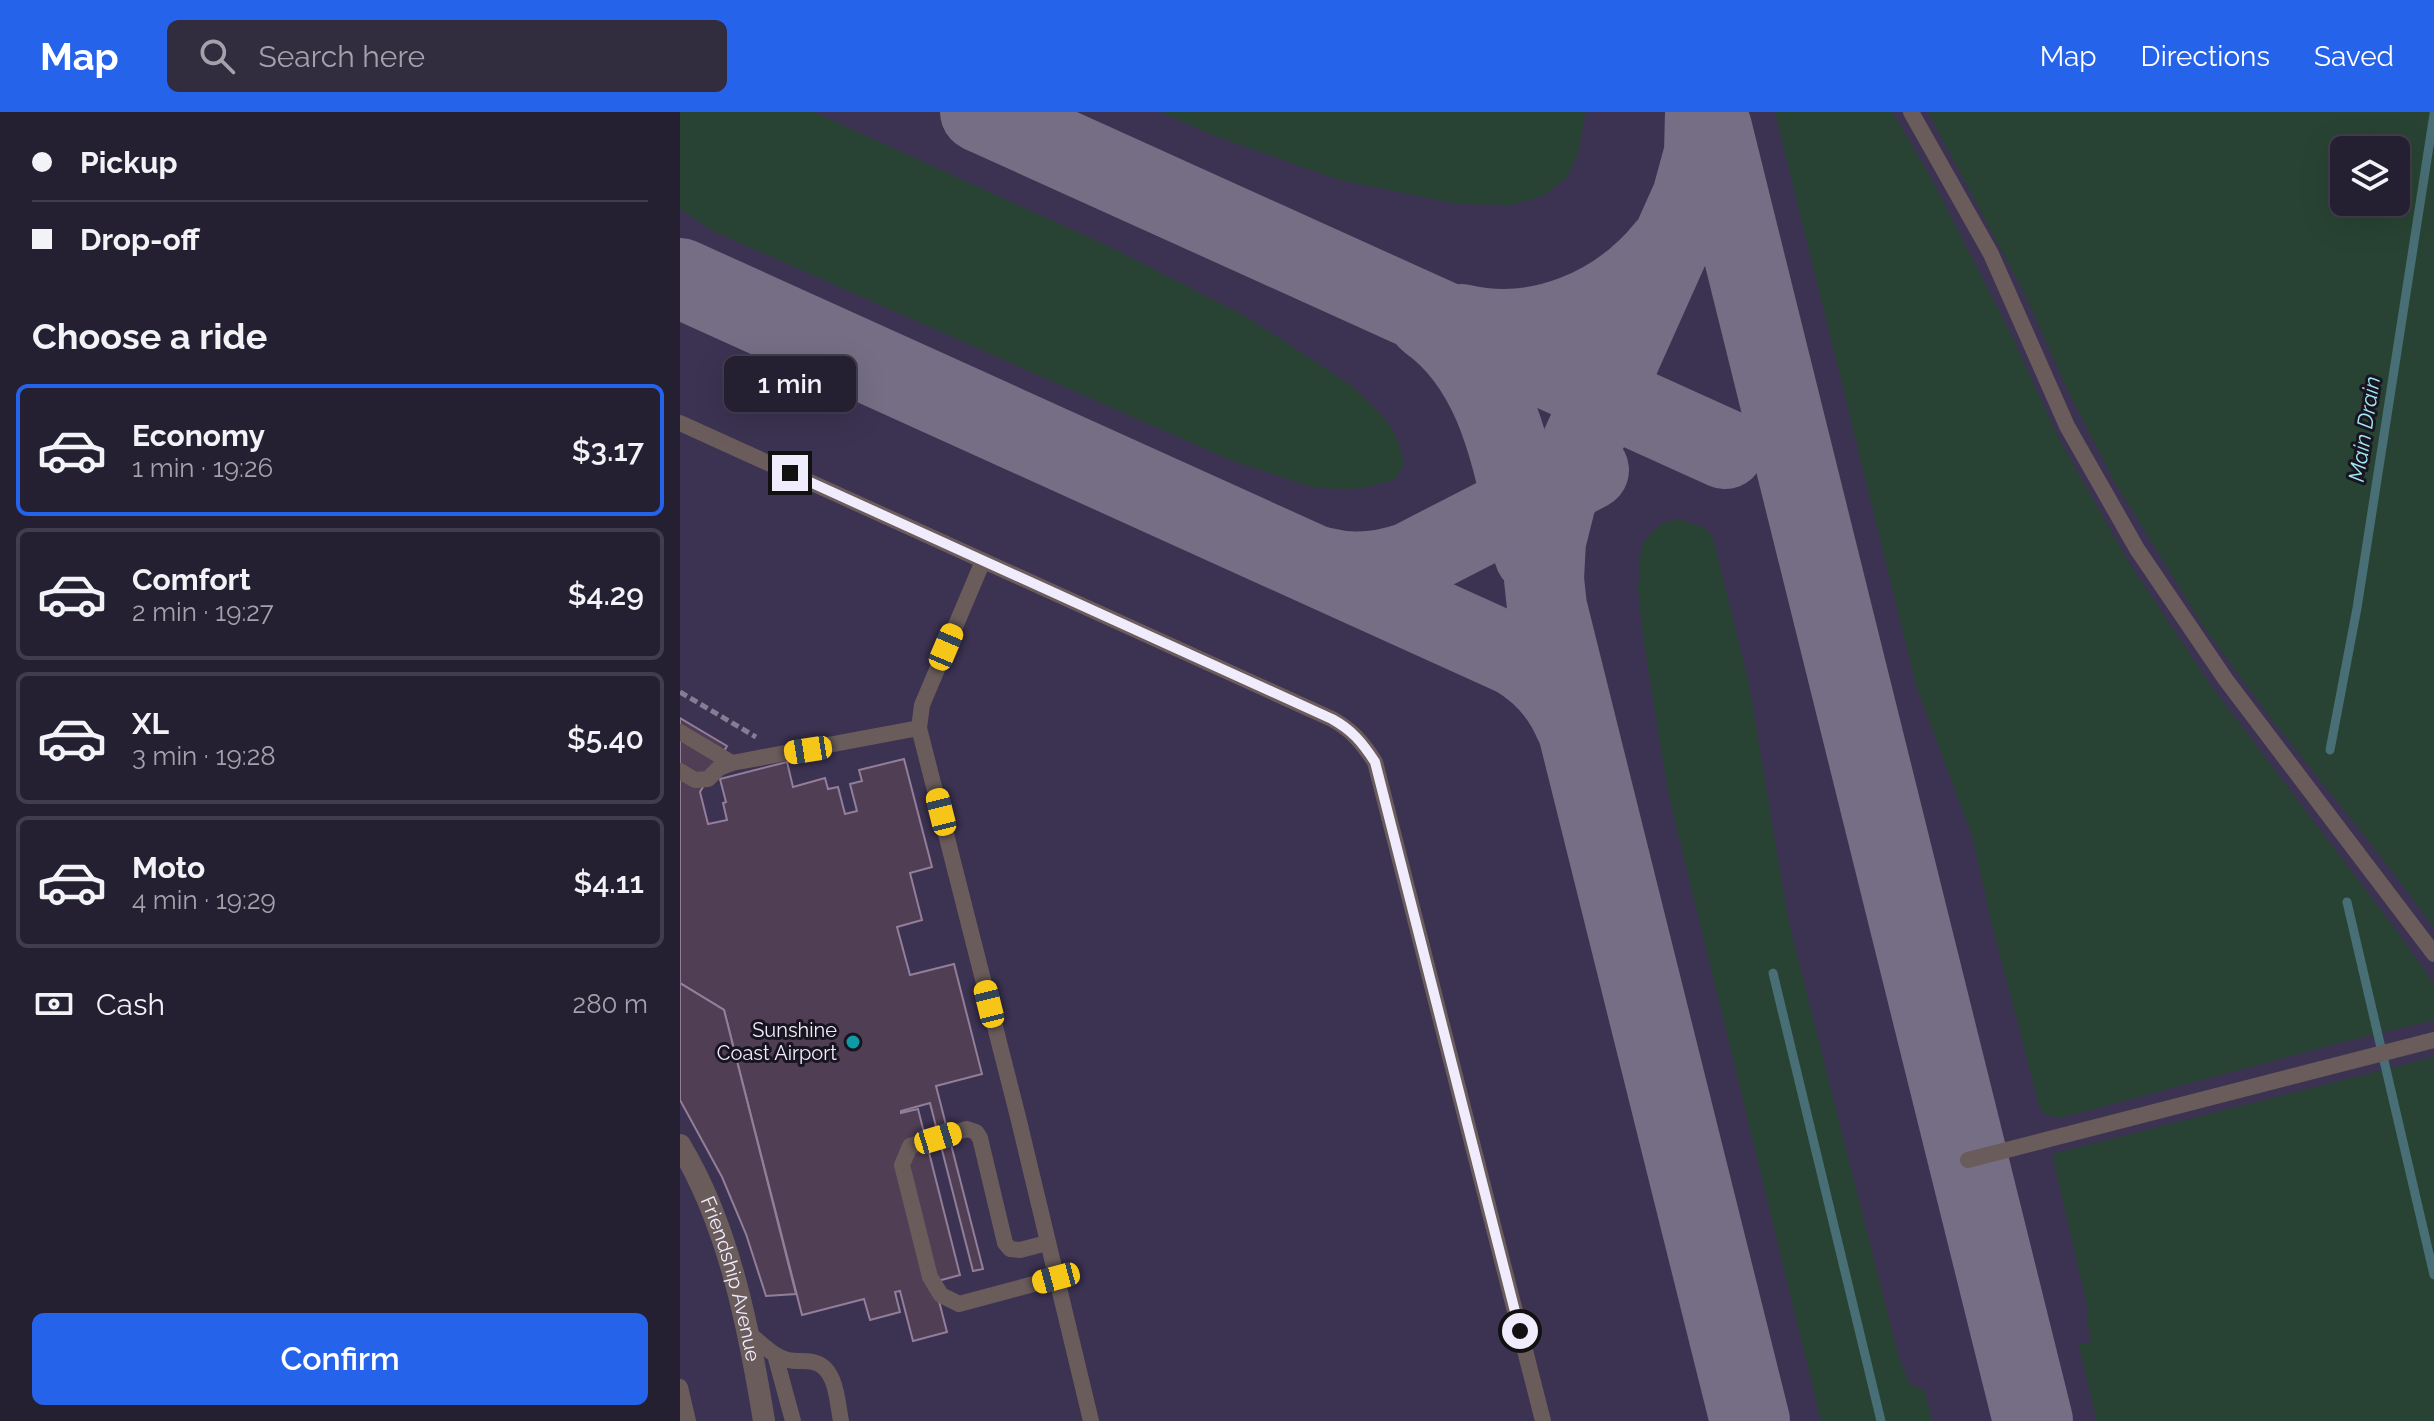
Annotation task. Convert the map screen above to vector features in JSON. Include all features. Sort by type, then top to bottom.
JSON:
[{"type":"street","name":"Friendship Avenue","points":[[680,1145],[693,1166],[718,1224],[747,1332],[764,1421]]},
{"type":"lane","points":[[1911,112],[1991,254],[2067,426],[2137,549],[2226,680],[2434,954]]},
{"type":"lane","points":[[680,423],[1351,730],[1375,762],[1543,1421]]},
{"type":"lane","points":[[983,561],[922,705],[919,728],[1091,1421]]},
{"type":"lane","points":[[680,771],[695,780],[708,779],[719,768],[732,763],[919,728]]},
{"type":"lane","points":[[680,732],[732,763]]},
{"type":"lane","points":[[1968,1160],[2434,1040]]},
{"type":"lane","points":[[1047,1243],[1020,1250],[1010,1249],[1005,1243],[976,1132],[967,1129],[910,1146],[902,1165],[930,1277],[941,1295],[959,1304],[1056,1278]]},
{"type":"lane","points":[[747,1332],[775,1355],[790,1361],[817,1362],[824,1367],[831,1375],[841,1421]]},
{"type":"lane","points":[[775,1355],[793,1421]]},
{"type":"lane","points":[[680,1387],[688,1421]]},
{"type":"shaded area","name":"Sunshine Coast Airport","points":[[680,112],[2434,112],[2434,1421],[680,1421]]},
{"type":"green space","points":[[680,112],[814,112],[1108,246],[1247,317],[1352,386],[1387,421],[1397,438],[1404,463],[1399,474],[1393,480],[1364,488],[1315,488],[1230,460],[711,230],[680,209]]},
{"type":"green space","points":[[1161,112],[1585,112],[1579,151],[1568,176],[1543,196],[1512,205],[1457,204],[1339,180],[1207,133]]},
{"type":"green space","points":[[1775,112],[1892,112],[1929,174],[2010,332],[2060,441],[2128,561],[2212,687],[2434,984],[2434,1020],[2061,1118],[2047,1115],[2040,1109],[1973,839],[1916,685]]},
{"type":"green space","points":[[1928,112],[2434,112],[2434,928],[2205,629],[2114,481],[2065,385],[2025,295]]},
{"type":"green space","points":[[1678,519],[1705,528],[1713,538],[1749,684],[1788,919],[1899,1358],[1909,1383],[1925,1391],[1932,1421],[1821,1421],[1668,792],[1643,637],[1638,590],[1641,548],[1661,524]]},
{"type":"green space","points":[[2434,1057],[2434,1421],[2097,1421],[2078,1344],[2092,1342],[2088,1309],[2052,1154]]},
{"type":"building","name":"Sunshine Coast Airport","points":[[680,718],[727,746],[700,792],[708,824],[727,820],[720,779],[787,762],[793,787],[825,778],[828,789],[838,787],[845,814],[857,811],[850,784],[862,781],[859,770],[904,759],[932,867],[910,873],[922,920],[897,927],[910,975],[954,964],[982,1074],[936,1086],[983,1269],[973,1271],[930,1103],[901,1111],[918,1109],[960,1275],[934,1282],[947,1332],[913,1341],[900,1291],[895,1292],[900,1312],[870,1320],[864,1299],[802,1315],[724,1010],[680,983]]},
{"type":"building","points":[[680,983],[724,1010],[796,1294],[766,1296],[746,1234],[722,1177],[680,1100]]},
{"type":"waterway","name":"Main Drain","points":[[2330,750],[2357,608],[2434,114]]},
{"type":"waterway","name":"Main Drain","points":[[2347,902],[2434,1275]]},
{"type":"waterway","points":[[1773,973],[1881,1421]]},
{"type":"taxiway","points":[[980,112],[1725,449]]},
{"type":"taxiway","points":[[1705,112],[1704,153],[1692,197],[1556,501],[1546,541],[1544,579],[1547,607],[1750,1421]]},
{"type":"taxiway","points":[[1712,128],[2033,1421]]},
{"type":"taxiway","points":[[1461,324],[1519,328],[1548,324],[1575,315],[1625,287],[1667,247]]},
{"type":"taxiway","points":[[680,278],[1515,656],[1551,686],[1565,704],[1575,725]]},
{"type":"taxiway","points":[[1428,320],[1453,342],[1473,367],[1489,395],[1511,457],[1534,554]]},
{"type":"taxiway","points":[[1322,567],[1366,571],[1410,562],[1589,470]]},
{"type":"place","name":"Sunshine Coast Airport","points":[[853,1042]]},
{"type":"route","points":[[790,473],[1332,719],[1361,740],[1375,762],[1520,1331]]}]
